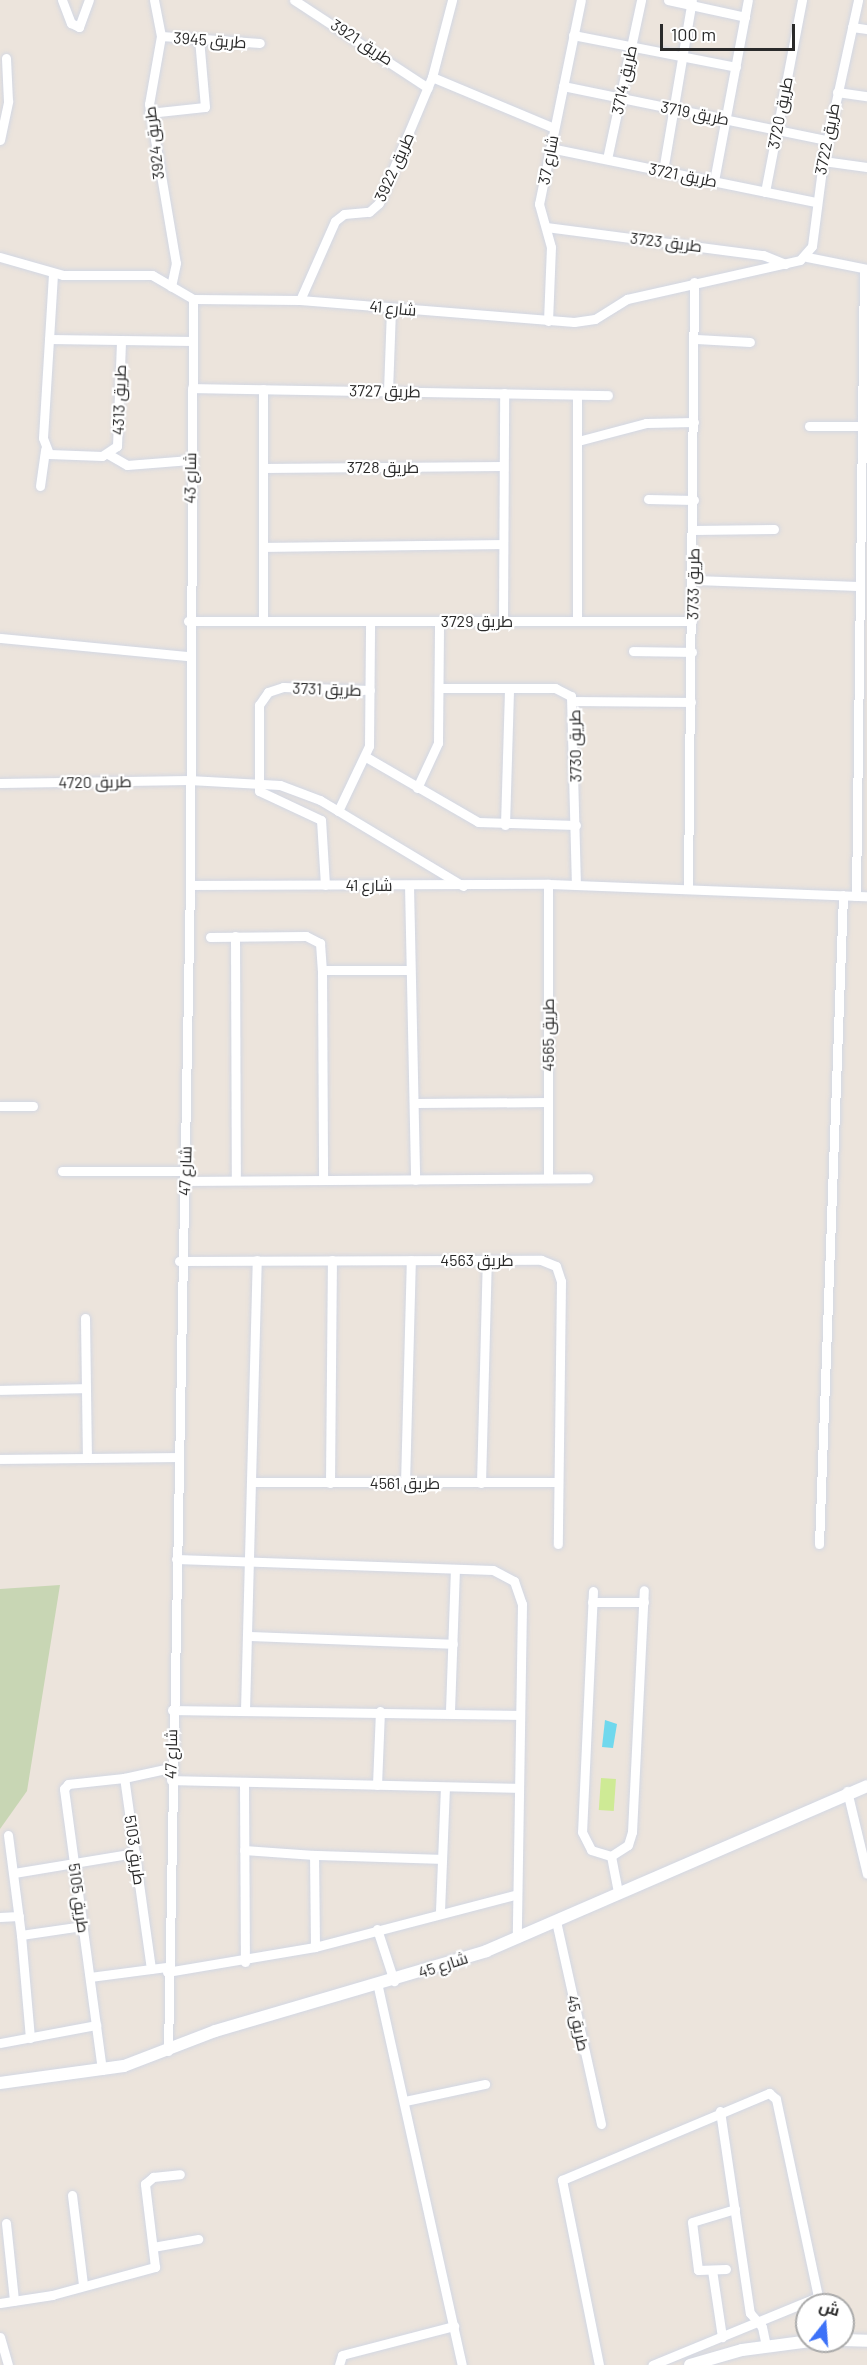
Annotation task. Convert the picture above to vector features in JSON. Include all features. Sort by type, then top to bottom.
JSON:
[{"type":"street","points":[[62,0],[71,23],[79,27],[89,0]]},
{"type":"street","name":"طريق 3924","points":[[154,0],[161,36],[149,113],[176,263],[171,286]]},
{"type":"street","name":"طريق 3921","points":[[294,0],[428,88]]},
{"type":"street","name":"طريق 3922","points":[[300,300],[335,221],[377,207],[432,77],[452,0]]},
{"type":"street","name":"شارع 37","points":[[548,321],[551,247],[539,204],[581,0]]},
{"type":"street","name":"طريق 3714","points":[[607,159],[640,0]]},
{"type":"street","points":[[668,0],[691,2],[745,17]]},
{"type":"street","points":[[714,181],[748,0]]},
{"type":"street","name":"طريق 3720","points":[[765,192],[802,0]]},
{"type":"street","name":"طريق 3722","points":[[807,256],[827,140],[858,0]]},
{"type":"street","points":[[663,171],[691,2]]},
{"type":"street","points":[[852,27],[867,29]]},
{"type":"street","points":[[573,35],[736,67]]},
{"type":"street","name":"طريق 3945","points":[[161,36],[260,43]]},
{"type":"street","points":[[149,113],[205,107],[199,39]]},
{"type":"street","points":[[0,140],[8,101],[6,58]]},
{"type":"street","points":[[432,77],[554,128]]},
{"type":"street","name":"طريق 3719","points":[[562,86],[827,140]]},
{"type":"street","points":[[837,92],[867,96]]},
{"type":"street","name":"طريق 3721","points":[[550,148],[816,202]]},
{"type":"street","points":[[823,161],[867,166]]},
{"type":"street","name":"طريق 3723","points":[[546,227],[763,255],[785,264]]},
{"type":"street","points":[[785,264],[807,256],[866,269],[856,896]]},
{"type":"street","points":[[0,257],[53,274],[145,274],[193,299]]},
{"type":"street","name":"شارع 41","points":[[193,299],[300,300],[548,321],[588,321],[627,299],[694,282],[785,264]]},
{"type":"street","points":[[40,486],[45,449],[53,274]]},
{"type":"street","name":"طريق 3733","points":[[688,886],[696,339],[694,282]]},
{"type":"street","name":"شارع 43","points":[[190,885],[187,656],[193,299]]},
{"type":"street","points":[[388,391],[391,308]]},
{"type":"street","name":"طريق 4313","points":[[49,339],[121,342],[193,341]]},
{"type":"street","points":[[696,339],[750,342]]},
{"type":"street","name":"طريق 4313","points":[[108,454],[119,440],[121,342]]},
{"type":"street","name":"طريق 3727","points":[[192,387],[608,395]]},
{"type":"street","points":[[263,388],[263,621]]},
{"type":"street","points":[[503,621],[504,393]]},
{"type":"street","points":[[577,395],[577,621]]},
{"type":"street","points":[[578,441],[646,423],[694,422]]},
{"type":"street","points":[[809,426],[863,432]]},
{"type":"street","name":"طريق 4313","points":[[45,449],[55,456],[108,454],[127,465],[190,460]]},
{"type":"street","name":"طريق 3728","points":[[263,468],[503,466]]},
{"type":"street","points":[[648,499],[694,500]]},
{"type":"street","points":[[693,530],[774,529]]},
{"type":"street","points":[[263,547],[502,544]]},
{"type":"street","points":[[693,580],[860,586]]},
{"type":"street","name":"طريق 3729","points":[[188,621],[692,621]]},
{"type":"street","name":"طريق 3731","points":[[338,811],[366,757],[370,690],[370,621]]},
{"type":"street","points":[[417,788],[438,743],[441,688],[439,621]]},
{"type":"street","points":[[2,640],[187,656]]},
{"type":"street","points":[[633,651],[692,652]]},
{"type":"street","name":"طريق 3731","points":[[258,781],[260,705],[268,692],[283,687],[370,690]]},
{"type":"street","name":"طريق 3730","points":[[441,688],[561,689],[574,701],[576,883]]},
{"type":"street","points":[[505,825],[509,688]]},
{"type":"street","points":[[574,701],[691,702]]},
{"type":"street","points":[[366,757],[466,817],[505,825],[576,825]]},
{"type":"street","points":[[189,780],[258,781],[301,791],[463,886]]},
{"type":"street","name":"طريق 4720","points":[[0,783],[189,780]]},
{"type":"street","points":[[258,781],[261,794],[313,812],[321,820],[325,885]]},
{"type":"street","name":"شارع 41","points":[[190,885],[409,885],[548,888],[576,883],[688,886],[867,896]]},
{"type":"street","name":"شارع 47","points":[[168,2051],[166,1970],[176,1559],[179,1261],[186,1170],[190,885]]},
{"type":"street","points":[[409,885],[416,1103],[415,1180]]},
{"type":"street","name":"طريق 4565","points":[[548,888],[548,1178]]},
{"type":"street","points":[[819,1544],[843,894]]},
{"type":"street","points":[[235,936],[236,1180]]},
{"type":"street","points":[[210,937],[315,938],[322,970],[323,1180]]},
{"type":"street","points":[[322,970],[410,970]]},
{"type":"street","points":[[416,1103],[548,1102]]},
{"type":"street","points":[[0,1106],[33,1106]]},
{"type":"street","points":[[62,1171],[186,1170]]},
{"type":"street","points":[[185,1181],[588,1178]]},
{"type":"street","points":[[245,1710],[251,1563],[257,1260]]},
{"type":"street","points":[[330,1483],[332,1260]]},
{"type":"street","points":[[405,1484],[411,1260]]},
{"type":"street","points":[[482,1483],[487,1260]]},
{"type":"street","name":"طريق 4563","points":[[179,1261],[549,1261],[560,1273],[558,1544]]},
{"type":"street","points":[[85,1318],[87,1458]]},
{"type":"street","points":[[0,1390],[86,1388]]},
{"type":"street","points":[[0,1459],[177,1457]]},
{"type":"street","name":"طريق 4561","points":[[252,1482],[405,1484],[557,1482]]},
{"type":"street","points":[[176,1559],[501,1572],[519,1588],[520,1715],[515,1895],[517,1938]]},
{"type":"street","points":[[450,1711],[455,1569]]},
{"type":"street","points":[[593,1591],[582,1832],[591,1850],[611,1856],[628,1845],[632,1832],[644,1590]]},
{"type":"street","points":[[592,1602],[644,1602]]},
{"type":"street","points":[[248,1636],[453,1644]]},
{"type":"street","points":[[172,1710],[450,1711],[520,1715]]},
{"type":"street","points":[[377,1785],[380,1711]]},
{"type":"street","points":[[124,1778],[171,1768]]},
{"type":"street","name":"طريق 5103","points":[[124,1778],[151,1969]]},
{"type":"street","name":"طريق 5105","points":[[102,2070],[65,1786],[124,1778]]},
{"type":"street","points":[[171,1780],[519,1788]]},
{"type":"street","points":[[244,1782],[245,1962]]},
{"type":"street","name":"شارع 45","points":[[0,2084],[102,2070],[168,2051],[215,2031],[378,1987],[517,1938],[847,1791],[867,1786]]},
{"type":"street","points":[[440,1911],[440,1859],[445,1787]]},
{"type":"street","points":[[847,1791],[867,1874]]},
{"type":"street","points":[[8,1835],[19,1916],[30,2038]]},
{"type":"street","points":[[244,1850],[440,1859]]},
{"type":"street","points":[[14,1873],[135,1853]]},
{"type":"street","points":[[314,1855],[315,1947]]},
{"type":"street","points":[[611,1856],[618,1893]]},
{"type":"street","points":[[90,1977],[151,1969],[166,1970],[245,1962],[315,1947],[440,1911],[515,1895]]},
{"type":"street","points":[[0,1917],[19,1916]]},
{"type":"street","name":"طريق 45","points":[[556,1921],[601,2124]]},
{"type":"street","points":[[21,1935],[83,1926]]},
{"type":"street","points":[[377,1929],[394,1981]]},
{"type":"street","points":[[378,1987],[462,2365]]},
{"type":"street","points":[[0,2043],[96,2025]]},
{"type":"street","points":[[405,2101],[484,2084]]},
{"type":"street","points":[[599,2365],[562,2180],[765,2092],[776,2099],[819,2293],[812,2301],[756,2320],[722,2337],[652,2365]]},
{"type":"street","points":[[720,2111],[750,2313],[756,2320],[766,2346]]},
{"type":"street","points":[[0,2303],[155,2267],[145,2184],[153,2177],[180,2174]]},
{"type":"street","points":[[72,2195],[83,2284]]},
{"type":"street","points":[[726,2269],[697,2268],[692,2222],[735,2210]]},
{"type":"street","points":[[6,2223],[14,2301]]},
{"type":"street","points":[[153,2247],[198,2240]]},
{"type":"street","points":[[712,2270],[722,2337]]},
{"type":"street","points":[[339,2365],[342,2355],[454,2326]]},
{"type":"street","points":[[0,2341],[8,2365]]},
{"type":"street","points":[[690,2365],[766,2346],[795,2343]]},
{"type":"green space","points":[[60,1585],[27,1791],[0,1829],[0,1589]]},
{"type":"green space","points":[[601,1778],[616,1779],[614,1811],[599,1810]]},
{"type":"water","points":[[605,1720],[617,1724],[613,1748],[602,1747]]}]
